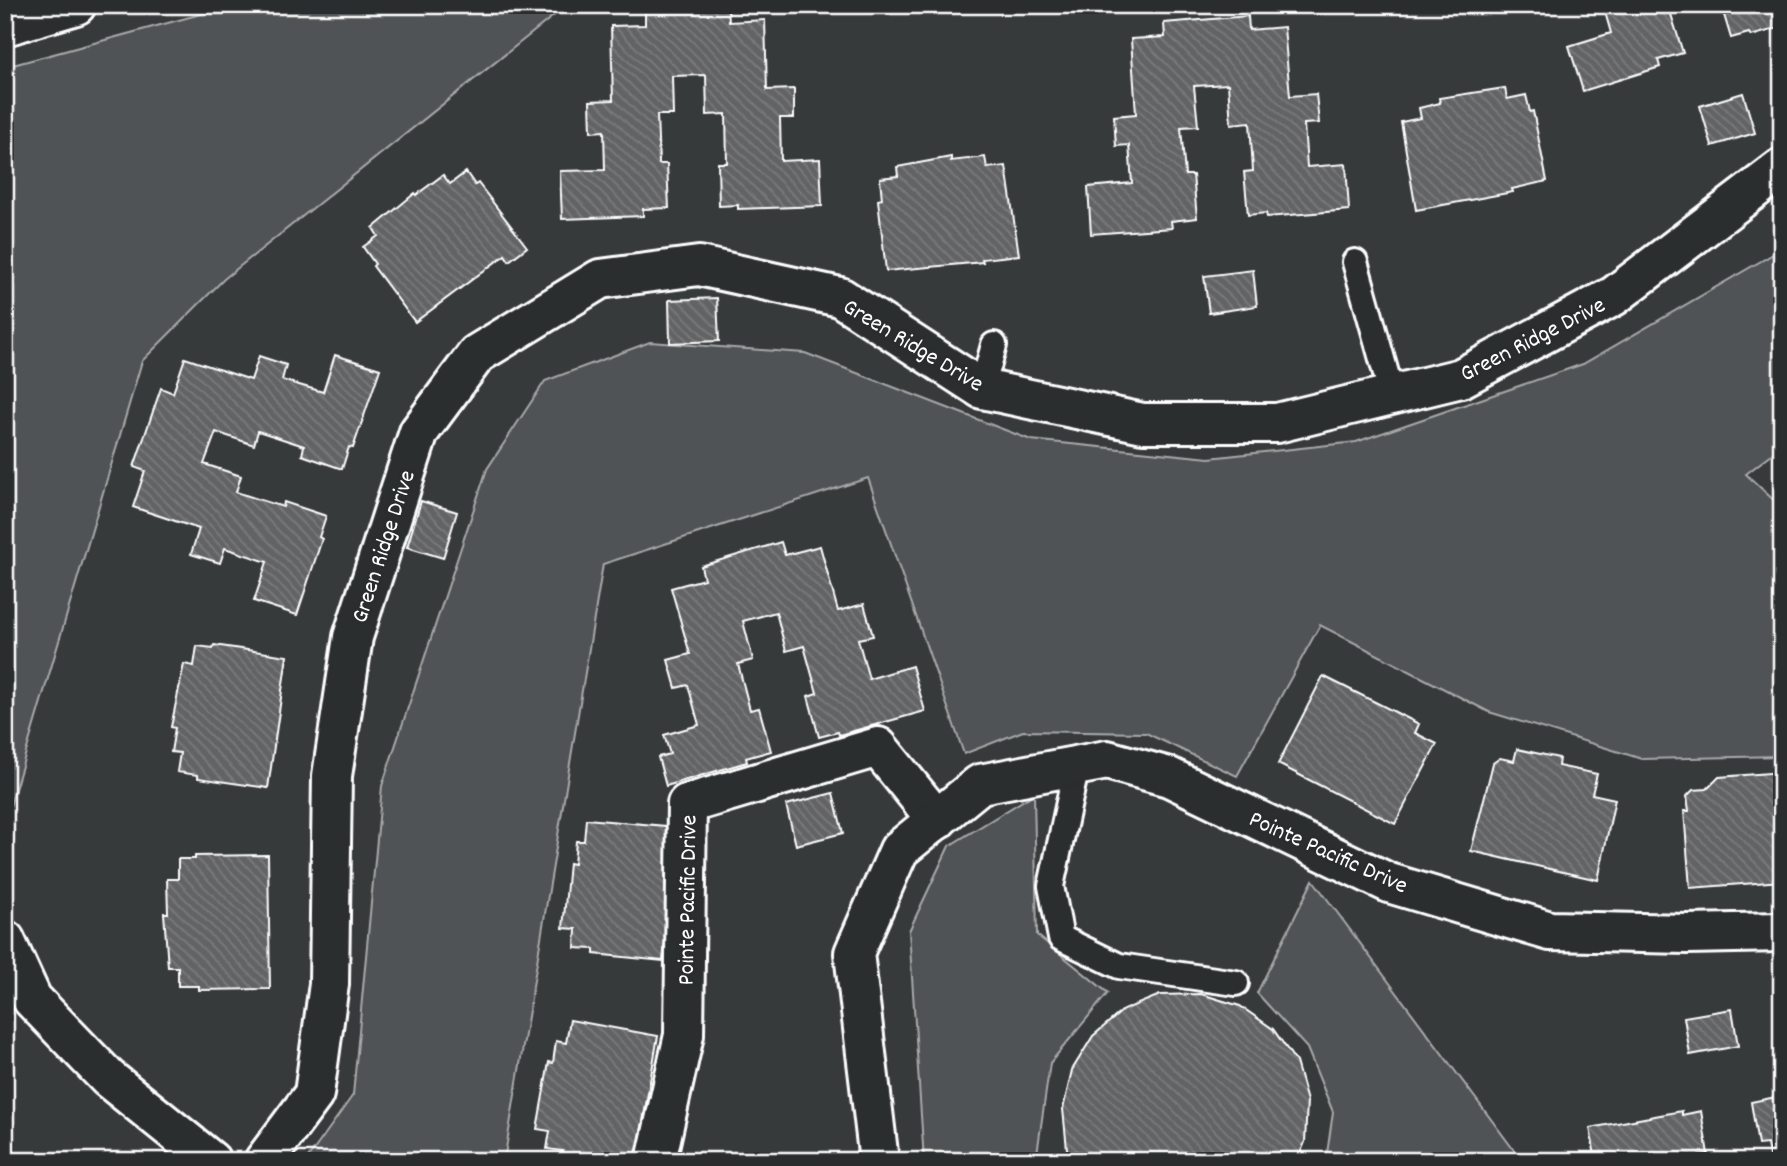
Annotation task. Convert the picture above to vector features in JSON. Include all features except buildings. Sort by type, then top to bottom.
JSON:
[{"type":"street","points":[[5,26],[76,5]]},
{"type":"street","name":"Green Ridge Drive","points":[[264,1161],[314,1094],[329,984],[332,776],[353,637],[419,432],[477,354],[600,279],[699,266],[840,297],[982,389],[1143,423],[1278,423],[1461,377],[1614,296],[1782,168]]},
{"type":"street","name":"Pointe Pacific Drive","points":[[656,1161],[684,1035],[687,804],[878,747],[937,820]]},
{"type":"street","name":"Pointe Pacific Drive","points":[[879,1161],[854,953],[899,850],[980,784],[1107,760],[1169,777],[1389,883],[1550,930],[1687,934],[1782,932]]},
{"type":"street","points":[[5,940],[32,999],[108,1078],[211,1161]]},
{"type":"lane","points":[[1355,262],[1392,395]]},
{"type":"lane","points":[[982,389],[994,345]]},
{"type":"lane","points":[[1077,765],[1051,886],[1061,938],[1119,966],[1236,983]]},
{"type":"shaded area","points":[[234,5],[567,5],[224,279],[142,361],[8,813],[5,806],[5,71],[13,65]]},
{"type":"shaded area","points":[[1782,249],[1782,446],[1746,474],[1782,508],[1782,756],[1642,759],[1489,712],[1320,625],[1237,776],[1146,733],[1023,731],[964,754],[868,478],[603,564],[504,1161],[306,1161],[353,1095],[382,786],[487,469],[545,381],[650,342],[805,353],[1031,440],[1209,458],[1356,442],[1583,364]]},
{"type":"shaded area","points":[[1034,794],[1037,935],[1108,993],[1050,1063],[1036,1161],[924,1161],[909,931],[949,846]]},
{"type":"shaded area","points":[[1313,880],[1522,1161],[1326,1161],[1333,1112],[1307,1048],[1257,993]]}]
